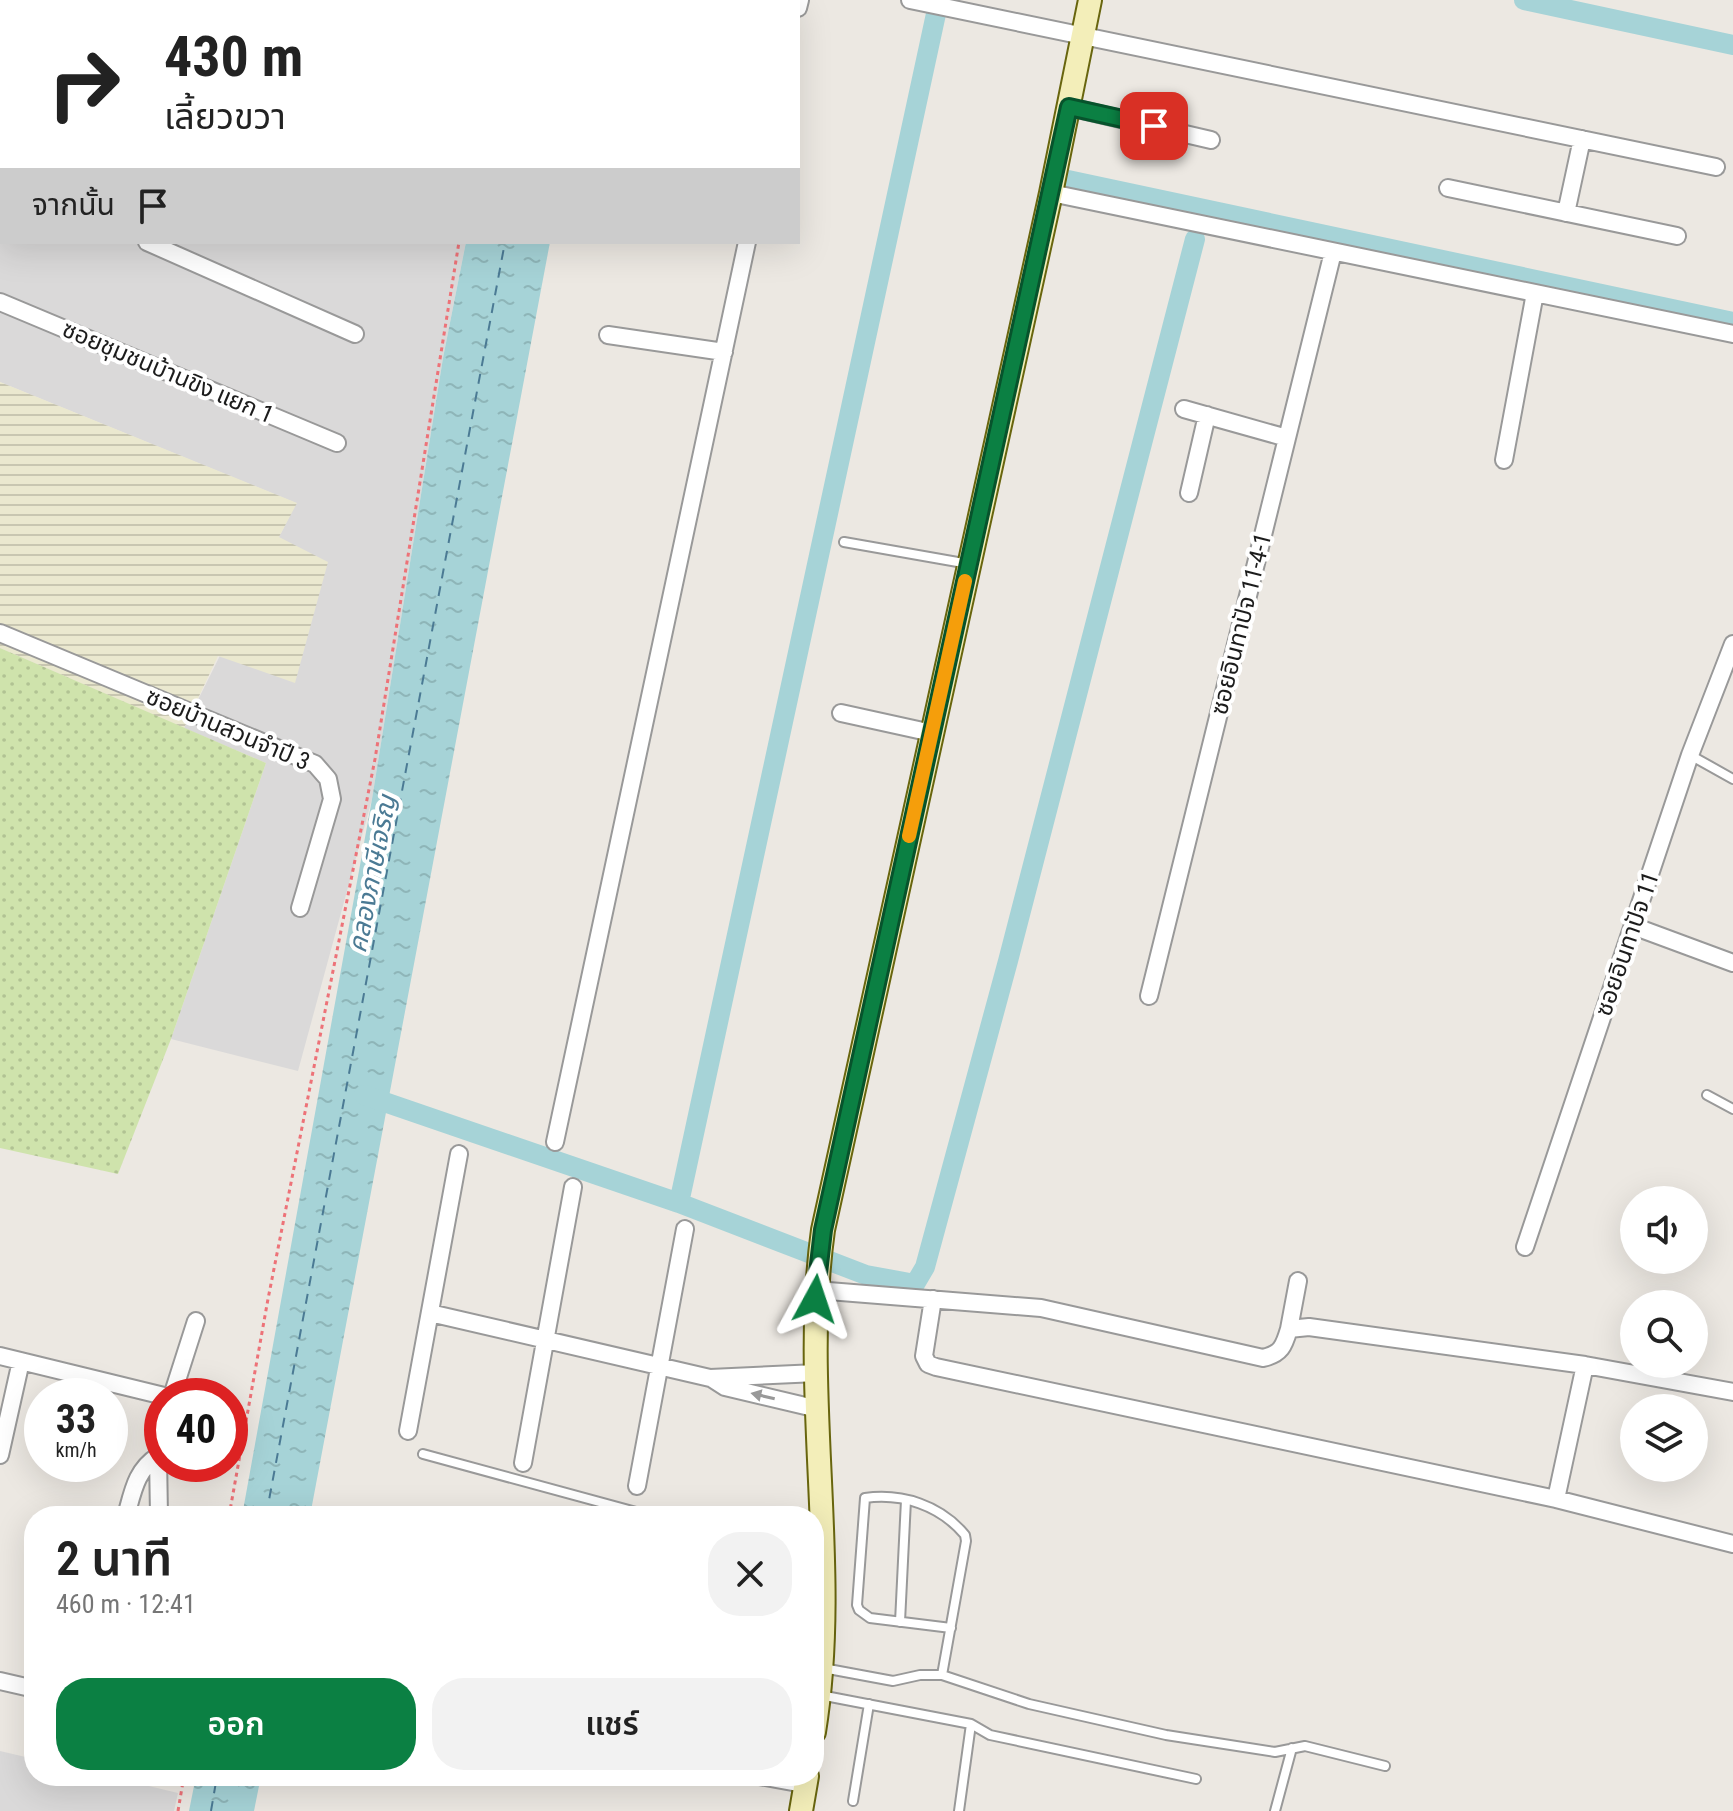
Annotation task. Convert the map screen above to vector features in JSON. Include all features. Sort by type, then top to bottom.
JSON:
[{"type":"street","points":[[910,0],[1716,167]]},
{"type":"street","points":[[818,1506],[817,1271],[1051,193],[1090,0]]},
{"type":"street","points":[[1069,107],[1211,140]]},
{"type":"street","points":[[1566,213],[1582,139]]},
{"type":"street","points":[[1448,188],[1677,236]]},
{"type":"street","points":[[1051,193],[1733,334]]},
{"type":"street","points":[[152,244],[355,334]]},
{"type":"street","points":[[555,1142],[747,244]]},
{"type":"street","name":"ซอยอินทาปัจ 11-4-1","points":[[1149,996],[1333,252]]},
{"type":"street","points":[[1504,460],[1535,293]]},
{"type":"street","name":"ซอยชุมชนบ้านขิง แยก 1","points":[[0,302],[337,443]]},
{"type":"street","points":[[608,335],[724,352]]},
{"type":"street","points":[[1184,409],[1287,438]]},
{"type":"street","points":[[1189,493],[1207,415]]},
{"type":"street","name":"ซอยบ้านสวนจำปี 3","points":[[0,633],[315,764],[328,779],[332,799],[300,908]]},
{"type":"street","name":"ซอยอินทาปัจ 11","points":[[1525,1247],[1690,755],[1733,644]]},
{"type":"street","points":[[841,713],[932,733]]},
{"type":"street","points":[[1633,926],[1733,963]]},
{"type":"street","points":[[408,1431],[459,1154]]},
{"type":"street","points":[[523,1463],[573,1187]]},
{"type":"street","points":[[637,1486],[685,1229]]},
{"type":"street","points":[[817,1271],[933,1299],[1041,1308],[1263,1358],[1274,1356],[1283,1348],[1298,1281]]},
{"type":"street","points":[[933,1299],[924,1356],[928,1364],[936,1367],[1556,1499],[1733,1544]]},
{"type":"street","points":[[430,1313],[710,1378],[817,1373]]},
{"type":"street","points":[[178,1378],[196,1321]]},
{"type":"street","points":[[1289,1329],[1309,1327],[1585,1365],[1733,1392]]},
{"type":"street","points":[[0,1356],[144,1391]]},
{"type":"street","points":[[0,1455],[21,1361]]},
{"type":"street","points":[[1556,1499],[1585,1365]]},
{"type":"street","points":[[710,1378],[725,1387],[818,1409]]},
{"type":"street","points":[[129,1506],[144,1466]]},
{"type":"street","points":[[159,1506],[160,1482]]},
{"type":"street","points":[[0,1681],[24,1687]]},
{"type":"street","points":[[801,1811],[805,1786]]},
{"type":"lane","points":[[844,542],[969,564]]},
{"type":"lane","points":[[1690,755],[1733,779]]},
{"type":"lane","points":[[1707,1095],[1733,1109]]},
{"type":"lane","points":[[423,1454],[614,1506]]},
{"type":"lane","points":[[942,1675],[951,1628],[965,1535],[934,1507],[906,1500],[866,1497],[863,1500],[859,1610],[870,1618],[951,1628]]},
{"type":"lane","points":[[900,1622],[906,1500]]},
{"type":"lane","points":[[824,1668],[893,1681],[912,1676],[942,1675],[1029,1704],[1166,1735],[1275,1752],[1305,1746],[1385,1766]]},
{"type":"lane","points":[[824,1712],[869,1704],[971,1724],[990,1735],[1196,1779]]},
{"type":"lane","points":[[853,1801],[869,1704]]},
{"type":"lane","points":[[959,1811],[971,1724]]},
{"type":"lane","points":[[1275,1811],[1292,1748]]},
{"type":"path","points":[[231,1506],[268,1299],[375,759],[459,244]]},
{"type":"path","points":[[178,1811],[182,1786]]},
{"type":"shaded area","points":[[0,244],[466,244],[443,358],[372,799],[298,1071],[171,1039],[266,763],[184,728],[296,503],[0,382]]},
{"type":"shaded area","points":[[0,382],[297,503],[279,537],[328,562],[295,683],[218,656],[184,728],[0,648]]},
{"type":"shaded area","points":[[0,1751],[24,1757],[24,1786],[149,1786],[178,1793],[174,1811],[0,1811]]},
{"type":"green space","points":[[0,648],[266,763],[171,1039],[118,1174],[0,1148]]},
{"type":"water","name":"คลองภาษีเจริญ","points":[[466,244],[550,244],[312,1506],[244,1506],[372,799],[443,358]]},
{"type":"water","points":[[194,1786],[259,1786],[254,1811],[189,1811]]},
{"type":"waterway","points":[[679,1203],[939,0]]},
{"type":"waterway","points":[[1524,0],[1733,45]]},
{"type":"waterway","points":[[1068,180],[1733,322]]},
{"type":"waterway","points":[[364,1095],[679,1203],[866,1275],[915,1284],[925,1267],[1008,961],[1195,239]]},
{"type":"ferry route","points":[[268,1506],[505,244]]},
{"type":"ferry route","points":[[211,1811],[215,1786]]},
{"type":"slow traffic","points":[[909,836],[965,581]]},
{"type":"route","points":[[815,1299],[823,1230],[1069,107],[1154,126]]}]
